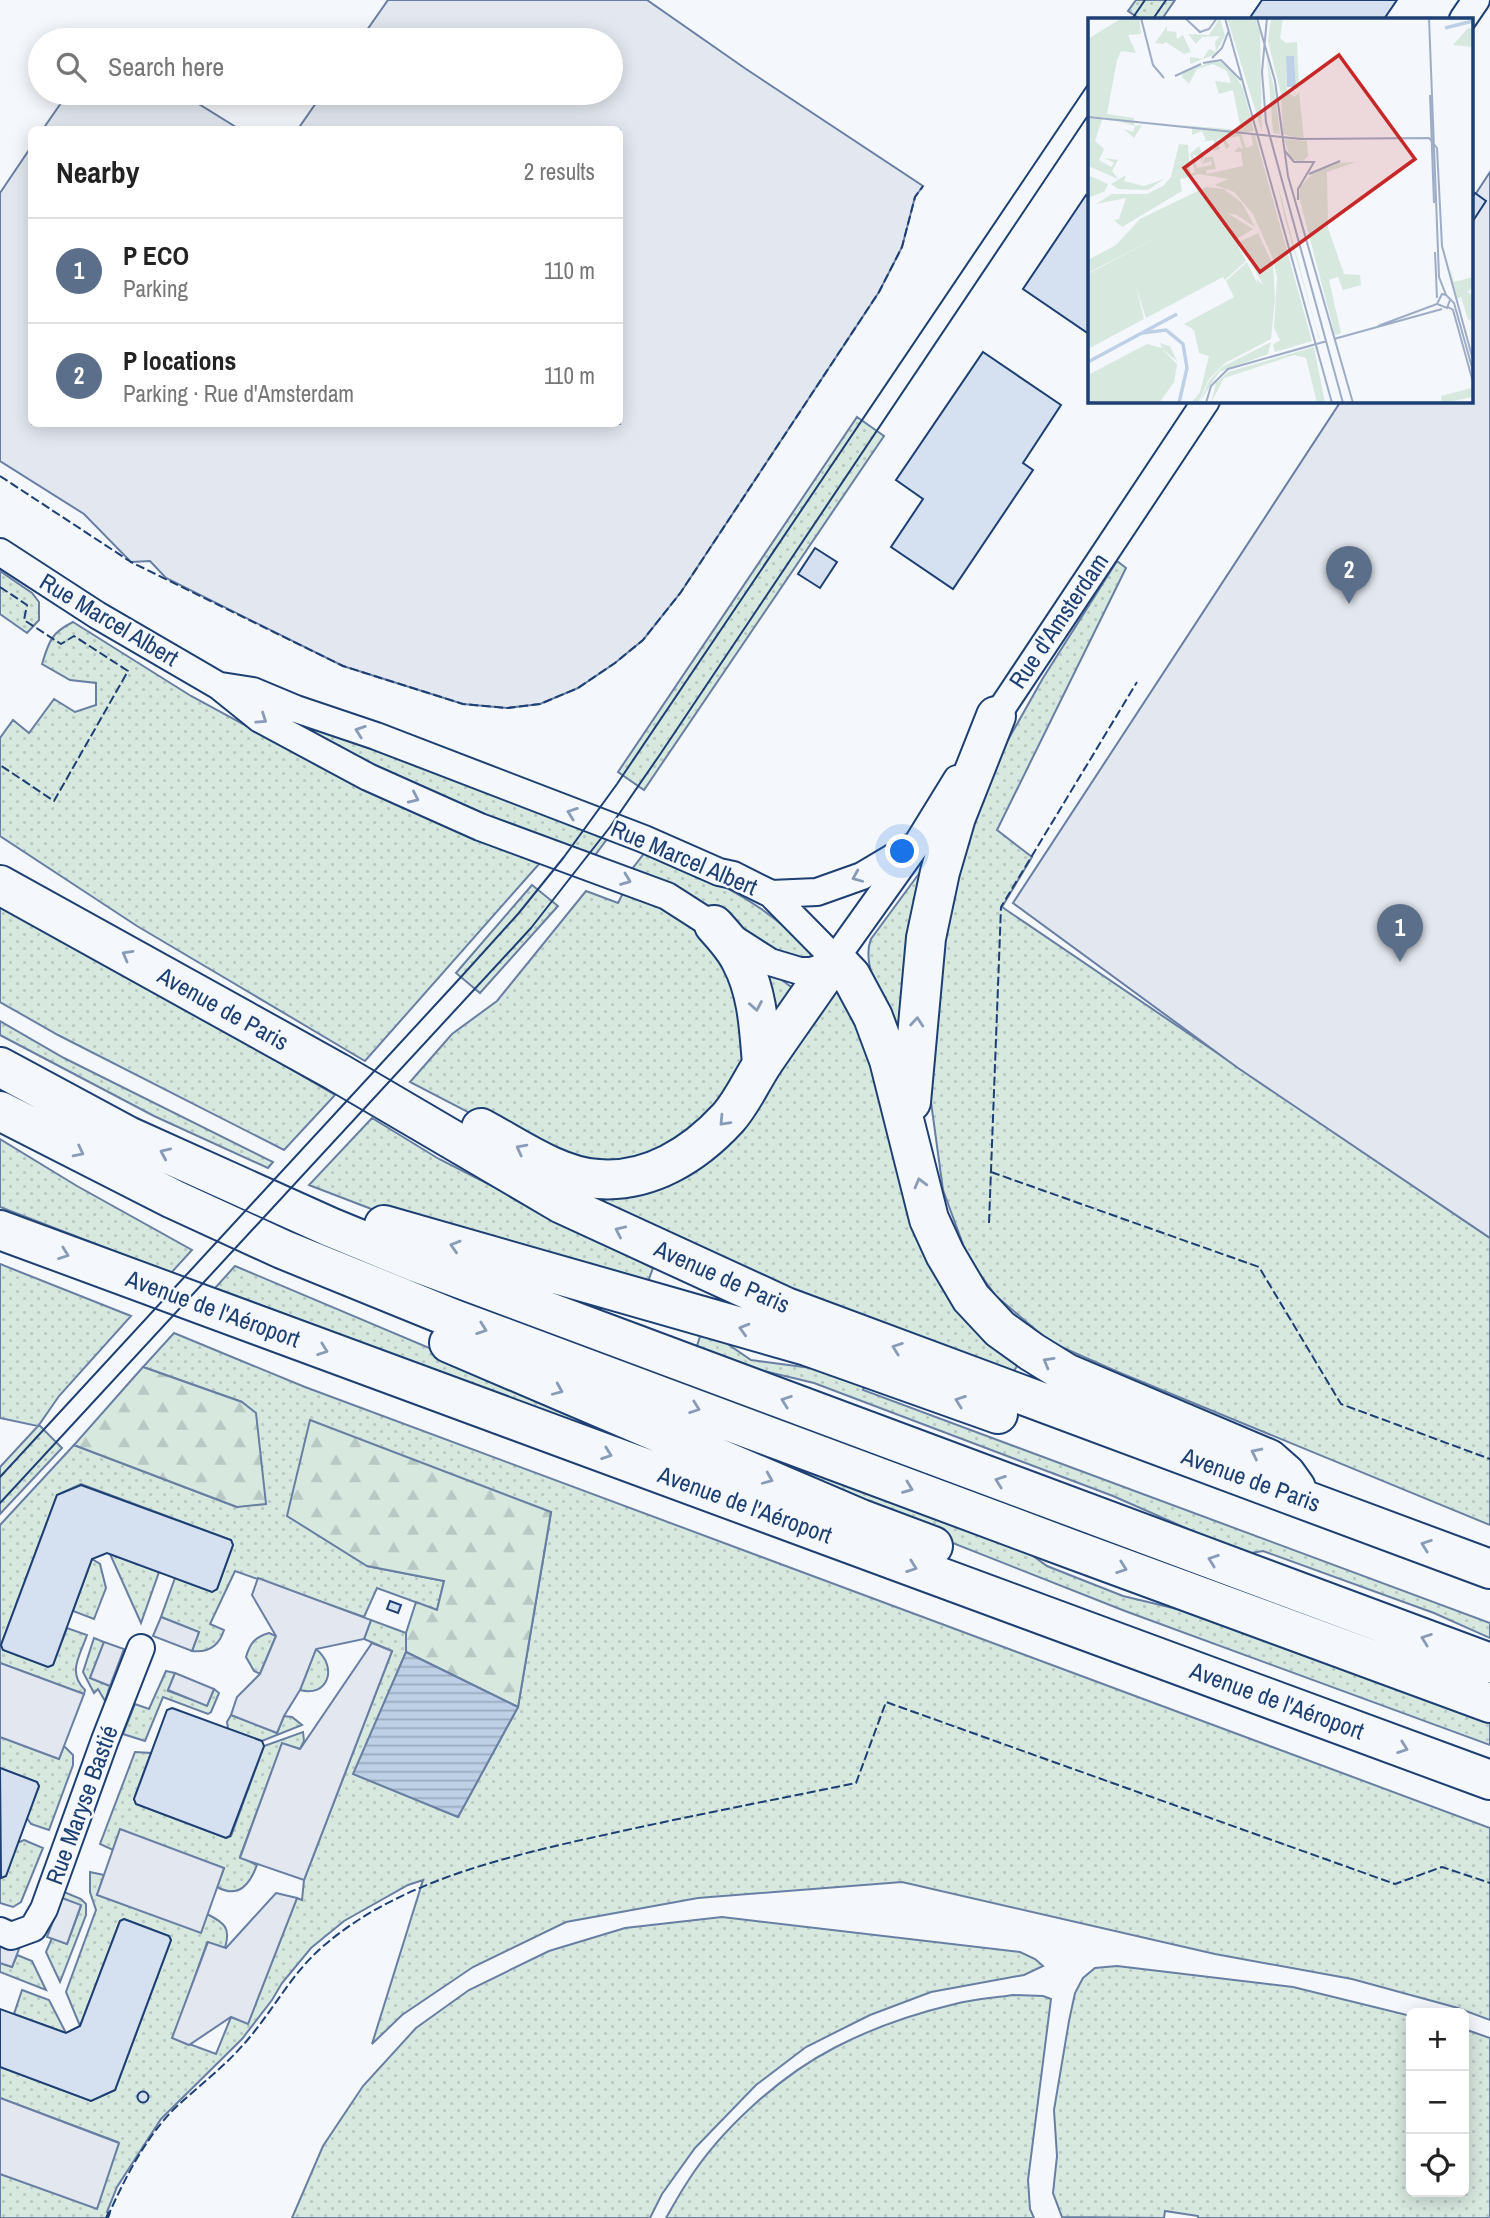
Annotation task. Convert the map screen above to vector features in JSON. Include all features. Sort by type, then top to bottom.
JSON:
[{"type":"highway","points":[[908,1139],[926,938],[940,872],[956,817],[996,716]]},
{"type":"highway","name":"Avenue de Paris","points":[[0,885],[337,1072],[562,1204],[786,1307],[1490,1569]]},
{"type":"highway","points":[[714,925],[741,959],[751,985],[762,1065]]},
{"type":"highway","points":[[228,1180],[327,1200],[397,1229],[807,1346],[1233,1500],[1267,1506],[1304,1500],[1286,1474],[1269,1459],[1066,1373],[1000,1329],[971,1298],[945,1254],[929,1219],[889,1060],[873,1017],[851,976],[835,959],[729,1117],[698,1147],[663,1169],[626,1178],[596,1179],[561,1170],[422,1096],[337,1072]]},
{"type":"highway","points":[[0,1067],[128,1136],[330,1227],[415,1262],[1490,1663]]},
{"type":"highway","points":[[0,1111],[173,1199],[282,1249],[454,1319],[1490,1703]]},
{"type":"highway","name":"Avenue de l'Aéroport","points":[[0,1230],[1490,1780]]},
{"type":"highway","points":[[282,1249],[305,1273],[346,1301],[861,1519],[1204,1651],[1217,1659],[1247,1690]]},
{"type":"street","points":[[1463,18],[1476,0]]},
{"type":"street","name":"Rue d'Amsterdam","points":[[835,959],[917,844],[996,716],[1205,402]]},
{"type":"street","name":"Rue Marcel Albert","points":[[0,552],[97,615],[219,686],[260,719],[369,777],[480,827],[667,896],[770,962],[800,971],[821,968],[835,959],[771,894],[733,875],[719,872],[644,839],[376,736],[296,709],[253,691],[219,686]]},
{"type":"street","name":"Rue d'Amsterdam","points":[[771,894],[817,892],[862,876],[917,844]]},
{"type":"street","name":"Rue Maryse Bastié","points":[[0,1931],[11,1936],[33,1928],[44,1909],[141,1648]]},
{"type":"green space","points":[[1136,0],[1175,0],[1163,18],[1138,18],[1128,11]]},
{"type":"green space","points":[[857,417],[884,436],[644,790],[618,772]]},
{"type":"green space","points":[[1117,561],[1126,568],[997,830],[1032,857],[1002,907],[1490,1238],[1490,1525],[1050,1342],[996,1296],[968,1258],[943,1190],[924,1051],[947,892],[986,779],[1043,678]]},
{"type":"green space","points":[[0,571],[32,593],[39,602],[39,620],[27,633],[0,614]]},
{"type":"green space","points":[[73,622],[191,696],[354,784],[539,864],[365,1061],[137,926],[0,836],[0,738],[13,720],[29,733],[54,699],[75,712],[96,705],[96,683],[70,680],[42,664],[52,638]]},
{"type":"green space","points":[[289,719],[610,835],[593,858],[414,787],[288,721]]},
{"type":"green space","points":[[646,851],[702,875],[756,905],[800,941],[811,954],[810,957],[804,960],[781,957],[629,873]]},
{"type":"green space","points":[[929,860],[904,1032],[897,1031],[871,973],[871,939]]},
{"type":"green space","points":[[532,885],[558,906],[480,993],[456,973]]},
{"type":"green space","points":[[625,889],[673,910],[723,952],[749,1053],[691,1143],[608,1166],[516,1137],[410,1082],[452,1034],[497,1001],[586,891],[618,903]]},
{"type":"green space","points":[[0,899],[335,1095],[284,1150],[58,1035],[0,1002]]},
{"type":"green space","points":[[760,964],[794,989],[776,1018]]},
{"type":"green space","points":[[833,990],[838,992],[866,1041],[896,1152],[1021,1360],[1012,1374],[814,1299],[602,1205],[570,1183],[654,1182]]},
{"type":"green space","points":[[0,1021],[64,1058],[273,1162],[268,1168],[154,1116],[0,1035]]},
{"type":"green space","points":[[372,1118],[439,1159],[653,1268],[646,1287],[387,1215],[309,1185]]},
{"type":"green space","points":[[0,1139],[77,1186],[192,1250],[171,1273],[0,1207]]},
{"type":"green space","points":[[0,1264],[131,1316],[59,1396],[39,1425],[62,1448],[0,1514],[0,1467],[38,1426],[0,1418]]},
{"type":"green space","points":[[235,1266],[569,1407],[631,1444],[215,1288]]},
{"type":"green space","points":[[703,1327],[751,1360],[869,1373],[863,1390],[1490,1623],[1490,1638],[1434,1613],[1263,1551],[1245,1554],[1113,1496],[814,1383],[760,1370],[696,1349]]},
{"type":"green space","points":[[174,1333],[305,1387],[1490,1828],[1490,2020],[1469,2012],[1469,2008],[1458,2008],[1352,1979],[1215,1954],[902,1882],[698,1898],[566,1922],[473,1967],[402,2015],[372,2044],[423,1880],[408,1885],[344,1921],[311,1948],[242,2039],[161,2119],[117,2187],[107,2212],[108,2218],[0,2218],[0,2174],[97,2208],[118,2142],[0,2098],[0,2067],[91,2101],[115,2090],[171,1940],[169,1936],[124,1919],[120,1921],[80,2026],[66,1992],[96,1910],[90,1892],[90,1872],[104,1875],[97,1895],[201,1932],[207,1914],[225,1927],[225,1948],[207,1943],[173,2038],[216,2054],[231,2017],[248,2023],[297,1898],[302,1900],[304,1880],[392,1651],[364,1639],[371,1620],[406,1633],[406,1652],[354,1774],[458,1817],[518,1707],[551,1513],[367,1566],[444,1581],[437,1610],[377,1588],[364,1617],[235,1571],[210,1624],[224,1630],[222,1636],[208,1649],[192,1651],[199,1632],[161,1617],[175,1578],[212,1592],[217,1589],[233,1545],[231,1540],[81,1484],[57,1495],[1,1645],[4,1650],[48,1667],[53,1665],[67,1628],[87,1635],[76,1670],[85,1690],[84,1694],[0,1663],[0,1525],[74,1445],[237,1507],[242,1402],[143,1367]]},
{"type":"green space","points":[[143,1367],[242,1402],[256,1413],[266,1504],[237,1507],[74,1445]]},
{"type":"green space","points":[[310,1420],[551,1512],[518,1707],[406,1652],[406,1633],[416,1602],[437,1610],[444,1581],[367,1566],[287,1516]]},
{"type":"green space","points":[[723,1434],[1029,1553],[1047,1566],[1123,1596],[1223,1620],[1490,1720],[1490,1745],[1125,1611],[778,1474],[719,1446]]},
{"type":"green space","points":[[110,1554],[159,1572],[141,1623]]},
{"type":"green space","points":[[92,1559],[100,1564],[106,1588],[94,1619],[73,1611]]},
{"type":"green space","points":[[269,1633],[276,1636],[260,1674],[254,1671],[246,1657],[254,1641]]},
{"type":"green space","points":[[94,1638],[104,1642],[90,1678],[110,1686],[105,1701],[98,1689],[94,1693],[83,1672]]},
{"type":"green space","points":[[316,1649],[327,1665],[327,1680],[317,1690],[300,1690]]},
{"type":"green space","points":[[166,1671],[175,1673],[168,1691],[207,1705],[214,1689],[219,1693],[211,1712],[208,1714],[163,1697],[145,1741],[123,1734],[135,1704],[149,1709]]},
{"type":"green space","points":[[231,1715],[277,1733],[284,1716],[292,1717],[302,1725],[262,1741],[228,1729],[227,1722]]},
{"type":"green space","points":[[303,1732],[304,1741],[300,1749],[282,1744],[240,1857],[257,1865],[243,1888],[232,1891],[217,1887],[224,1868],[120,1830],[113,1850],[100,1844],[135,1752],[151,1753],[134,1799],[136,1804],[226,1838],[231,1836],[264,1746]]},
{"type":"green space","points":[[0,1737],[59,1759],[64,1746],[73,1755],[73,1765],[49,1830],[31,1824],[27,1818],[39,1786],[37,1782],[0,1768]]},
{"type":"green space","points":[[24,1840],[43,1848],[21,1902],[13,1907],[0,1903],[0,1878],[6,1876],[17,1843]]},
{"type":"green space","points":[[64,1892],[86,1904],[86,1915],[60,1982],[46,1952],[52,1938],[67,1944],[81,1906],[62,1898]]},
{"type":"green space","points":[[722,1917],[1020,1952],[1043,1966],[1024,1975],[931,1992],[870,2015],[806,2047],[756,2085],[695,2148],[662,2194],[650,2218],[292,2218],[323,2146],[363,2086],[416,2028],[469,1990],[549,1951],[625,1928]]},
{"type":"green space","points":[[17,1955],[32,1961],[46,1990],[0,1972],[0,1963],[12,1967]]},
{"type":"green space","points":[[1117,1966],[1293,1987],[1406,2015],[1406,2197],[1469,2197],[1469,2031],[1490,2038],[1490,2218],[1198,2218],[1165,2211],[1164,2218],[1062,2217],[1053,2193],[1057,2156],[1054,2110],[1075,1993],[1083,1978],[1095,1968]]},
{"type":"green space","points":[[22,1990],[49,2000],[66,2033],[14,2014]]},
{"type":"green space","points":[[1013,1995],[1043,1996],[1051,1999],[1028,2180],[1030,2209],[1034,2218],[666,2218],[717,2142],[734,2123],[793,2073],[834,2048],[908,2017],[962,2002]]},
{"type":"shaded area","points":[[388,0],[647,0],[923,186],[915,197],[902,247],[879,292],[681,592],[643,640],[615,663],[578,688],[540,704],[507,708],[463,704],[343,666],[166,578],[150,561],[131,562],[84,514],[0,461],[0,193],[28,151],[28,427],[623,427],[623,126],[300,126],[315,105],[623,105],[623,28],[368,28]]},
{"type":"shaded area","points":[[60,105],[200,105],[234,126],[45,126]]},
{"type":"shaded area","points":[[1490,172],[1490,1238],[1238,1068],[1013,903],[1340,402],[1472,402],[1472,199]]},
{"type":"shaded area","points":[[258,1578],[371,1620],[364,1639],[316,1649],[300,1690],[277,1733],[231,1715],[237,1697],[260,1674],[276,1636],[252,1595]]},
{"type":"shaded area","points":[[161,1617],[199,1632],[192,1651],[153,1636]]},
{"type":"shaded area","points":[[104,1642],[124,1649],[110,1686],[90,1678]]},
{"type":"shaded area","points":[[372,1643],[392,1651],[304,1880],[240,1858],[282,1743],[300,1749]]},
{"type":"shaded area","points":[[0,1663],[84,1694],[59,1759],[0,1737]]},
{"type":"shaded area","points":[[175,1673],[214,1689],[207,1706],[168,1690]]},
{"type":"shaded area","points":[[120,1829],[224,1868],[201,1933],[97,1895]]},
{"type":"shaded area","points":[[276,1893],[297,1898],[248,2024],[231,2017],[189,2045],[172,2038],[208,1942],[226,1948]]},
{"type":"shaded area","points":[[62,1898],[81,1905],[67,1944],[47,1937]]},
{"type":"shaded area","points":[[0,1942],[19,1949],[12,1967],[0,1963]]},
{"type":"shaded area","points":[[0,2098],[119,2143],[97,2209],[0,2174]]},
{"type":"water","points":[[406,1652],[518,1707],[458,1817],[353,1774]]},
{"type":"building","points":[[1262,0],[1397,0],[1385,18],[1250,18]]},
{"type":"building","points":[[1475,193],[1486,201],[1472,222],[1472,198]]},
{"type":"building","points":[[1086,195],[1088,333],[1023,289]]},
{"type":"building","points":[[983,352],[1061,405],[1023,463],[1033,470],[953,589],[891,547],[923,499],[896,480]]},
{"type":"building","points":[[815,548],[837,562],[820,588],[798,574]]},
{"type":"building","points":[[81,1485],[231,1540],[233,1545],[217,1589],[212,1592],[107,1553],[92,1559],[53,1665],[48,1667],[3,1650],[1,1645],[57,1495]]},
{"type":"building","points":[[390,1601],[401,1605],[398,1613],[387,1609]]},
{"type":"building","points":[[172,1708],[262,1741],[264,1746],[230,1836],[226,1838],[136,1804],[134,1799],[167,1710]]},
{"type":"building","points":[[0,1768],[37,1782],[39,1786],[6,1876],[1,1878]]},
{"type":"building","points":[[124,1919],[169,1936],[171,1940],[115,2090],[91,2101],[0,2067],[0,2009],[66,2033],[80,2026],[120,1921]]},
{"type":"building","points":[[143,2092],[147,2093],[147,2101],[143,2102],[139,2101],[138,2097],[139,2093]]},
{"type":"tram line","points":[[1133,18],[1145,0]]},
{"type":"tram line","points":[[1154,18],[1166,0]]},
{"type":"tram line","points":[[0,1477],[461,977],[518,914],[564,857],[617,784],[1088,84]]},
{"type":"tram line","points":[[0,1503],[531,928],[610,827],[661,753],[1088,115]]},
{"type":"fence","points":[[0,476],[131,562],[343,666],[463,704],[507,708],[540,704],[578,688],[615,663],[643,640],[681,592],[879,292],[902,247],[915,197],[923,186]]},
{"type":"fence","points":[[0,587],[27,605],[24,620],[61,644],[74,636],[128,671],[54,801],[0,765]]},
{"type":"fence","points":[[989,1223],[1001,907],[1137,682]]},
{"type":"fence","points":[[991,1172],[1259,1267],[1341,1404],[1490,1459]]},
{"type":"fence","points":[[107,2218],[136,2161],[173,2110],[243,2045],[303,1966],[327,1943],[359,1920],[393,1900],[429,1884],[506,1858],[856,1783],[886,1702],[1395,1884],[1442,1867],[1490,1883]]},
{"type":"wall","points":[[107,2218],[109,2213]]},
{"type":"place","name":"P locations","points":[[1349,604]]},
{"type":"place","name":"P ECO","points":[[1400,962]]}]
